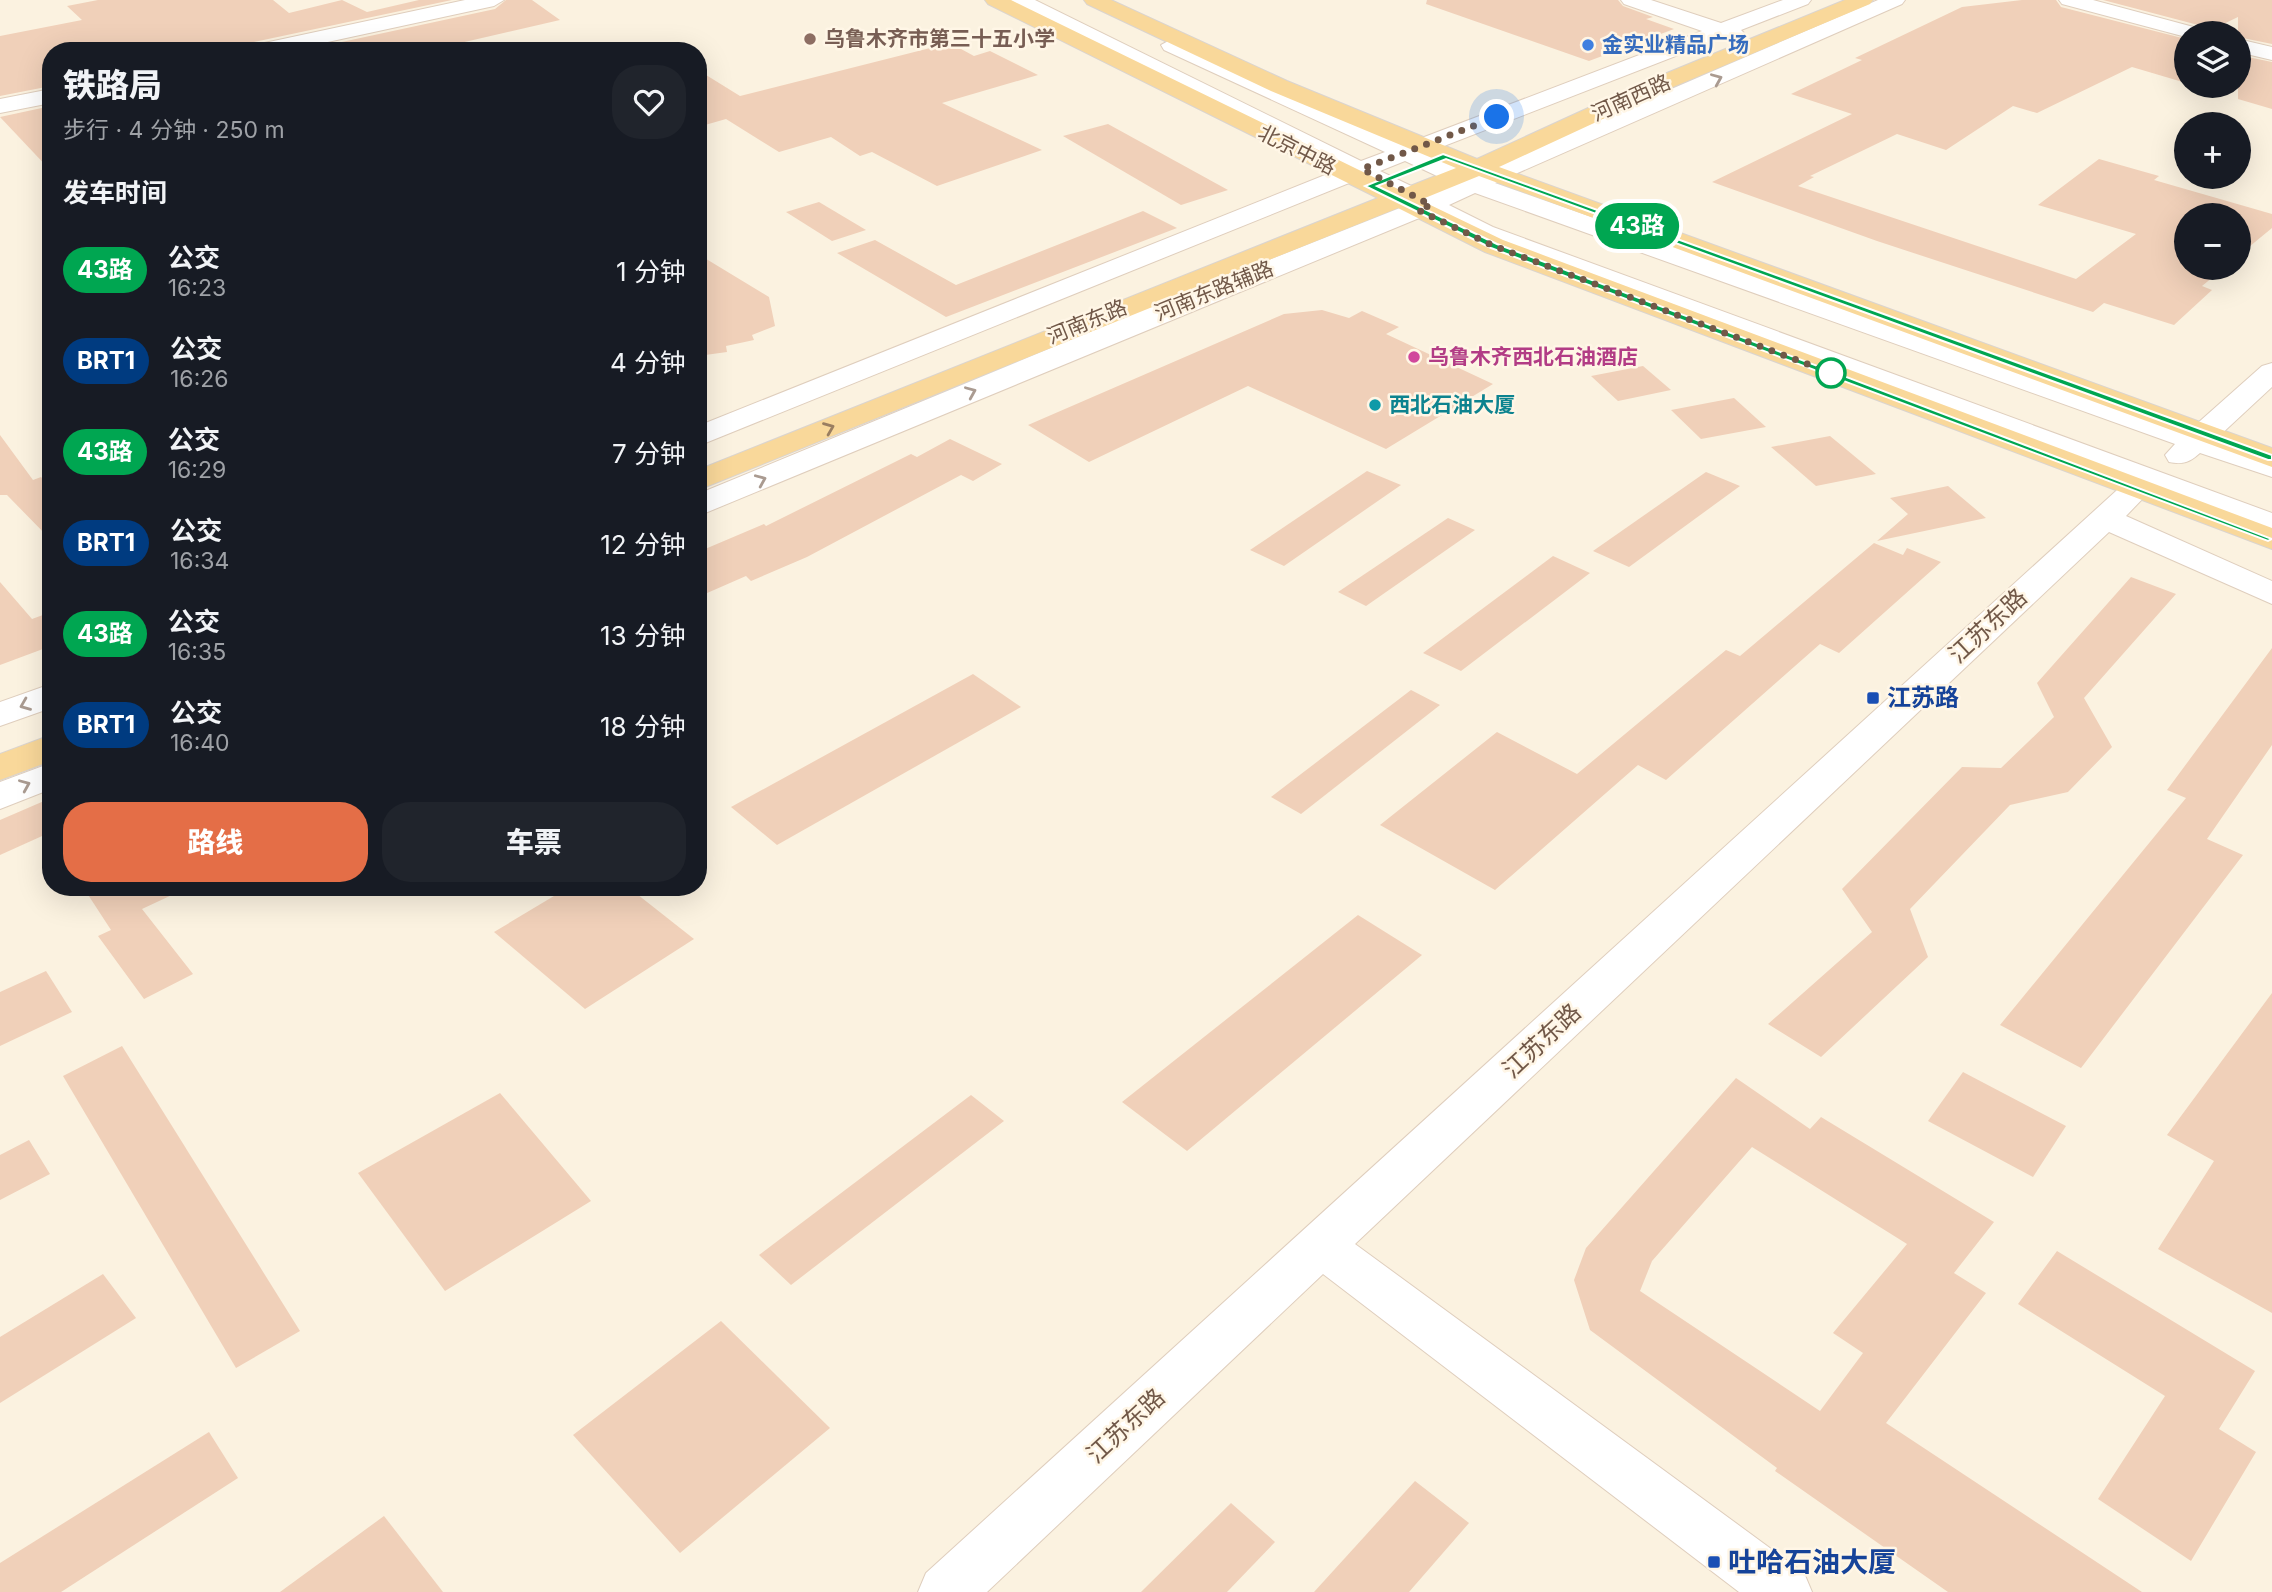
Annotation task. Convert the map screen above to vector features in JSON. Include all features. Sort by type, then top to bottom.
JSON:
[{"type":"main road","name":"北京中路","points":[[995,0],[1390,190],[1494,246],[2272,539]]},
{"type":"main road","name":"北京中路","points":[[1094,0],[1451,165]]},
{"type":"main road","points":[[1732,34],[1828,0]]},
{"type":"main road","name":"河南西路","points":[[1451,165],[1653,87],[1863,0]]},
{"type":"main road","name":"河南东路","points":[[707,455],[1451,165]]},
{"type":"main road","name":"河南东路","points":[[707,477],[1089,321],[1390,190]]},
{"type":"main road","points":[[2191,445],[2272,457]]},
{"type":"main road","points":[[0,741],[42,724]]},
{"type":"main road","points":[[0,768],[42,751]]},
{"type":"street","points":[[297,42],[494,0]]},
{"type":"street","points":[[1019,0],[1390,190],[1484,232],[2272,524]]},
{"type":"street","points":[[1074,0],[1451,165],[2191,445],[2272,468]]},
{"type":"street","points":[[1631,0],[1732,34]]},
{"type":"street","points":[[1451,165],[1801,0]]},
{"type":"street","points":[[1451,165],[1552,147],[1895,0]]},
{"type":"street","points":[[2069,0],[2174,28]]},
{"type":"street","points":[[2251,48],[2272,54]]},
{"type":"street","points":[[0,106],[42,98]]},
{"type":"street","name":"河南东路辅路","points":[[707,434],[1390,190],[1451,165]]},
{"type":"street","name":"河南东路辅路","points":[[707,502],[1153,316],[1390,190]]},
{"type":"street","points":[[2191,445],[2272,372]]},
{"type":"street","name":"江苏东路","points":[[946,1592],[2137,488]]},
{"type":"street","points":[[2105,518],[2272,594]]},
{"type":"street","points":[[0,715],[42,699]]},
{"type":"street","points":[[0,796],[42,779]]},
{"type":"street","points":[[1322,1245],[1784,1592]]},
{"type":"building","points":[[98,0],[273,0],[289,13],[342,0],[367,12],[419,0],[452,0],[254,42],[42,42],[42,88],[0,96],[0,36],[82,20],[67,6]]},
{"type":"building","points":[[506,0],[532,0],[560,20],[465,42],[342,42],[495,9]]},
{"type":"building","name":"金实业精品广场","points":[[1427,0],[1618,0],[1623,6],[1653,17],[1646,19],[1674,29],[1589,61],[1426,4]]},
{"type":"building","points":[[2022,0],[2056,0],[2061,7],[2174,36],[2174,79],[2132,67],[2037,113],[2013,106],[1946,150],[1897,134],[1810,176],[1814,177],[1798,186],[2076,279],[2136,234],[2038,205],[2099,159],[2159,176],[2154,180],[2174,186],[2174,189],[2185,189],[2234,203],[2174,203],[2174,280],[2209,280],[2202,286],[2212,290],[2174,325],[2104,303],[2093,312],[1877,241],[1712,182],[1852,114],[1791,94],[1862,60],[1855,58],[1962,7]]},
{"type":"building","points":[[2103,0],[2272,0],[2272,44],[2251,40],[2251,21],[2238,21],[2238,17],[2230,21],[2183,21]]},
{"type":"building","points":[[950,43],[974,56],[990,51],[1038,75],[942,103],[1042,150],[937,186],[872,152],[860,156],[831,137],[779,152],[726,119],[707,124],[707,76],[740,96]]},
{"type":"building","points":[[2251,58],[2272,62],[2272,109],[2238,99],[2251,98]]},
{"type":"building","points":[[42,108],[42,161],[0,117]]},
{"type":"building","points":[[1108,124],[1228,190],[1181,205],[1063,136]]},
{"type":"building","points":[[819,202],[866,230],[832,241],[786,212]]},
{"type":"building","points":[[2251,208],[2272,214],[2272,228],[2251,245]]},
{"type":"building","points":[[1143,211],[1177,228],[946,317],[837,253],[875,240],[956,285]]},
{"type":"building","points":[[707,259],[769,297],[775,326],[752,335],[754,340],[726,346],[727,352],[707,355]]},
{"type":"building","name":"西北石油大厦","points":[[1322,310],[1349,318],[1362,311],[1399,327],[1386,334],[1493,384],[1386,449],[1248,386],[1089,462],[1028,425],[1284,314]]},
{"type":"building","points":[[1643,366],[1671,390],[1618,401],[1591,376]]},
{"type":"building","points":[[1734,398],[1766,427],[1701,439],[1671,410]]},
{"type":"building","points":[[0,435],[33,480],[42,478],[42,531],[7,495],[0,495]]},
{"type":"building","points":[[1830,436],[1876,474],[1816,486],[1771,447]]},
{"type":"building","points":[[950,439],[1002,464],[973,481],[961,475],[807,557],[751,581],[746,576],[707,593],[707,548],[764,524],[766,526],[911,454],[917,457]]},
{"type":"building","points":[[1367,471],[1401,485],[1284,566],[1250,550]]},
{"type":"building","points":[[1706,472],[1740,486],[1629,567],[1593,551]]},
{"type":"building","points":[[1948,486],[1986,518],[1877,541],[1908,514],[1890,498]]},
{"type":"building","points":[[1448,518],[1475,530],[1366,606],[1338,592]]},
{"type":"building","points":[[1874,543],[1903,555],[1907,548],[1941,562],[1839,653],[1820,644],[1666,780],[1638,765],[1495,890],[1380,825],[1497,732],[1577,774],[1726,650],[1740,656]]},
{"type":"building","points":[[1553,556],[1590,573],[1461,671],[1423,653]]},
{"type":"building","points":[[2131,577],[2176,594],[2084,698],[2112,747],[2068,792],[2010,805],[1910,909],[1928,957],[1821,1057],[1768,1024],[1872,932],[1842,889],[1962,767],[2001,768],[2054,717],[2037,683]]},
{"type":"building","points":[[0,582],[32,619],[42,615],[42,649],[0,665]]},
{"type":"building","points":[[2272,648],[2272,745],[2207,839],[2243,855],[2081,1068],[2000,1025],[2186,798],[2167,790]]},
{"type":"building","points":[[973,674],[1021,707],[777,845],[731,807]]},
{"type":"building","points":[[1411,690],[1440,705],[1301,814],[1271,797]]},
{"type":"building","points":[[42,802],[42,836],[0,855],[0,820]]},
{"type":"building","points":[[89,896],[170,896],[142,909],[193,974],[144,999],[98,936],[111,930]]},
{"type":"building","points":[[554,896],[639,896],[694,939],[585,1009],[494,932]]},
{"type":"building","points":[[1358,915],[1422,955],[1187,1151],[1122,1102]]},
{"type":"building","points":[[46,971],[72,1012],[0,1046],[0,992]]},
{"type":"building","points":[[2272,993],[2272,1313],[2158,1249],[2214,1161],[2167,1135]]},
{"type":"building","points":[[122,1046],[300,1331],[236,1368],[63,1076]]},
{"type":"building","points":[[1963,1072],[2066,1126],[2033,1177],[1928,1121]]},
{"type":"building","points":[[1736,1078],[1810,1129],[1821,1117],[1994,1222],[1954,1273],[1986,1293],[1886,1423],[2142,1592],[1948,1592],[1775,1471],[1777,1468],[1590,1330],[1574,1280],[1586,1248]],"holes":[[[1752,1147],[1907,1244],[1833,1333],[1863,1353],[1820,1411],[1640,1291],[1652,1261]]]},
{"type":"building","points":[[500,1093],[591,1201],[445,1291],[358,1173]]},
{"type":"building","points":[[971,1095],[1004,1121],[791,1285],[759,1255]]},
{"type":"building","points":[[29,1140],[50,1174],[0,1200],[0,1155]]},
{"type":"building","points":[[2057,1251],[2255,1371],[2219,1429],[2256,1452],[2191,1561],[2098,1499],[2165,1396],[2018,1304]]},
{"type":"building","points":[[103,1274],[136,1318],[0,1403],[0,1337]]},
{"type":"building","points":[[721,1321],[830,1428],[680,1553],[573,1435]]},
{"type":"building","points":[[209,1432],[238,1478],[61,1592],[0,1592],[0,1563]]},
{"type":"building","points":[[1415,1481],[1469,1523],[1409,1592],[1314,1592]]},
{"type":"building","points":[[1231,1503],[1275,1542],[1227,1592],[1141,1592]]},
{"type":"building","points":[[384,1516],[443,1592],[280,1592]]},
{"type":"bus line","name":"43路","points":[[2272,458],[1446,156],[1369,186],[1494,246],[2272,539]]},
{"type":"place","name":"乌鲁木齐市第三十五小学","points":[[810,39]]},
{"type":"place","name":"金实业精品广场","points":[[1588,45]]},
{"type":"place","name":"乌鲁木齐西北石油酒店","points":[[1414,357]]},
{"type":"place","name":"西北石油大厦","points":[[1375,405]]},
{"type":"place","name":"江苏路","points":[[1873,698]]},
{"type":"place","name":"吐哈石油大厦","points":[[1714,1562]]},
{"type":"route","points":[[1497,117],[1362,169],[1431,205],[1418,210],[1494,246],[1831,373]]}]
